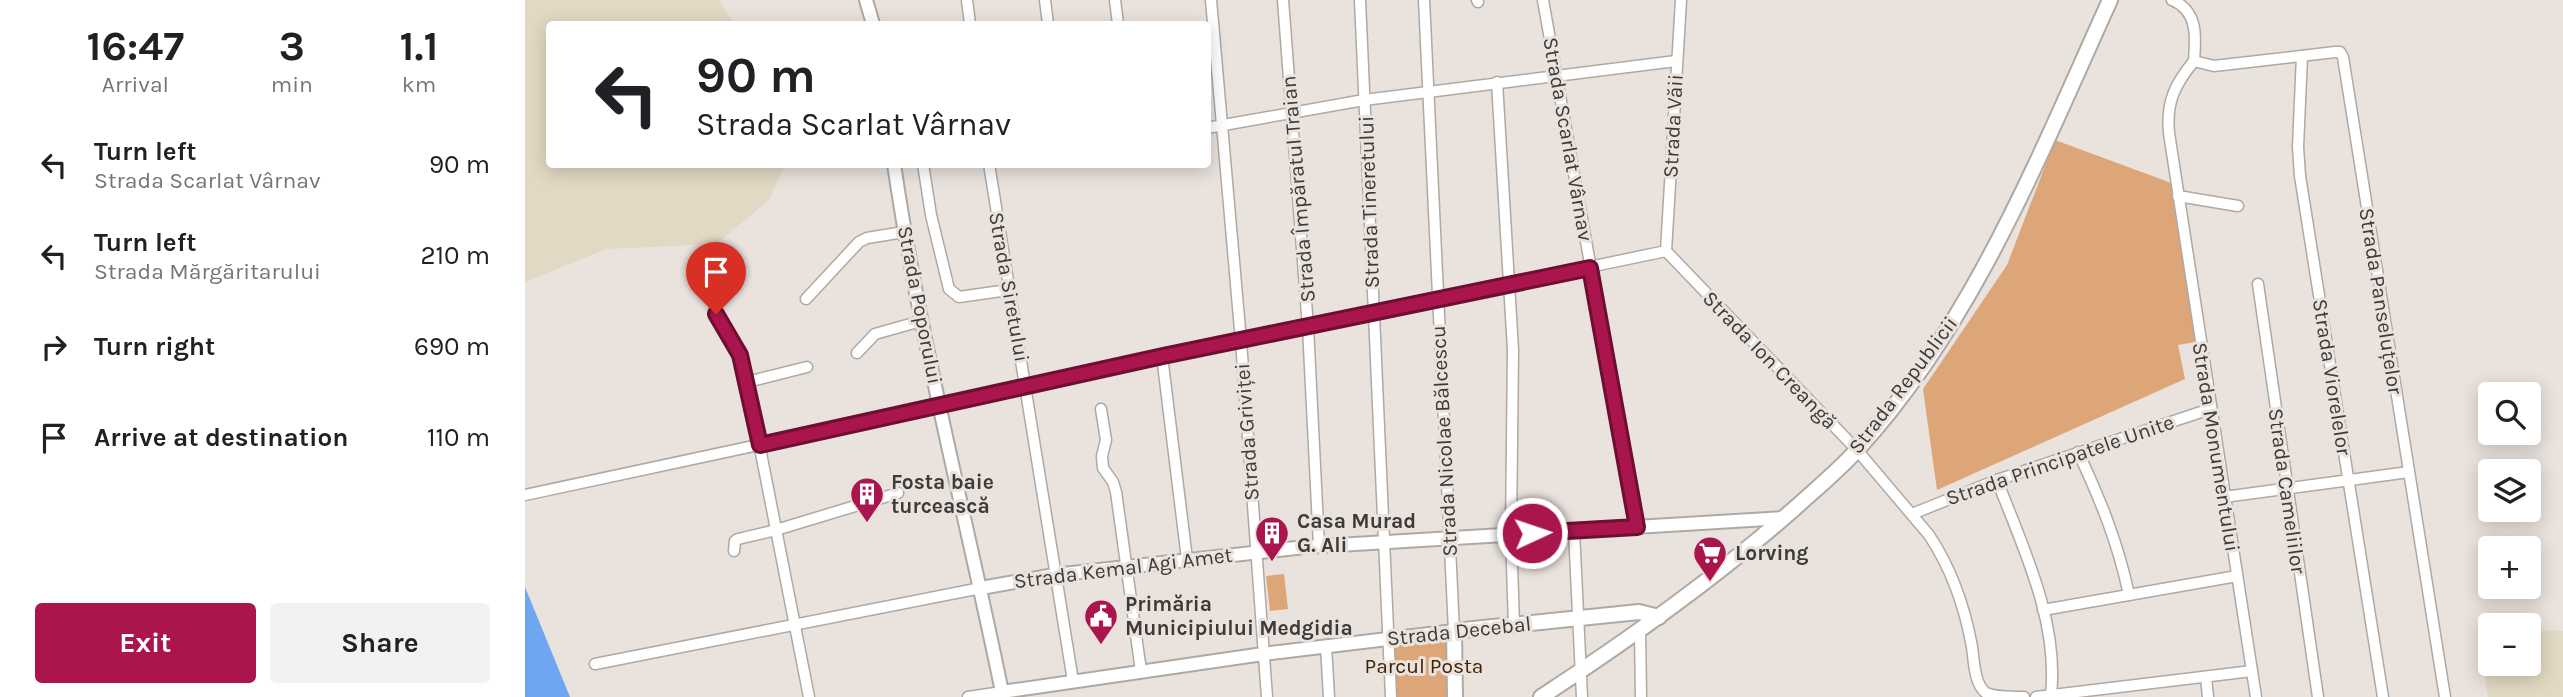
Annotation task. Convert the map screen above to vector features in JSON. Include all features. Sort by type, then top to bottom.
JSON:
[{"type":"main road","name":"Strada Republicii","points":[[1541,697],[1640,631],[1760,540],[1857,450],[1929,357],[1985,265],[2039,157],[2111,0]]},
{"type":"main road","name":"Strada Decebal","points":[[1454,631],[1639,612],[1659,617]]},
{"type":"main road","points":[[1454,631],[1455,697]]},
{"type":"street","points":[[866,0],[872,21]]},
{"type":"street","points":[[967,0],[970,21]]},
{"type":"street","points":[[1045,0],[1048,21]]},
{"type":"street","points":[[1115,0],[1118,21]]},
{"type":"street","name":"Strada Griviței","points":[[1211,0],[1241,341],[1267,697]]},
{"type":"street","name":"Strada Împăratul Traian","points":[[1283,0],[1308,327],[1319,546]]},
{"type":"street","name":"Strada Tineretului","points":[[1360,0],[1391,697]]},
{"type":"street","name":"Strada Nicolae Bălcescu","points":[[1424,0],[1426,92],[1454,631]]},
{"type":"street","name":"Strada Scarlat Vârnav","points":[[1543,0],[1637,527]]},
{"type":"street","name":"Strada Văii","points":[[1666,251],[1681,0]]},
{"type":"street","points":[[2172,0],[2183,5],[2192,19],[2195,28],[2194,61]]},
{"type":"street","name":"Strada Panseluțelor","points":[[2194,61],[2214,66],[2336,52],[2340,52],[2343,57],[2445,697]]},
{"type":"street","name":"Strada Viorelelor","points":[[2302,56],[2299,176],[2383,697]]},
{"type":"street","points":[[1211,127],[1364,100],[1676,61]]},
{"type":"street","name":"Strada Monumentului","points":[[2194,61],[2179,80],[2169,103],[2169,133],[2256,697]]},
{"type":"street","points":[[1497,82],[1513,349],[1511,534],[1514,625]]},
{"type":"street","name":"Strada Poporului","points":[[895,168],[922,321],[1002,692]]},
{"type":"street","points":[[924,168],[931,215],[949,289],[959,297],[1008,290]]},
{"type":"street","name":"Strada Siretului","points":[[990,168],[1073,681]]},
{"type":"street","points":[[2178,196],[2238,206]]},
{"type":"street","points":[[806,299],[859,242],[867,238],[904,232]]},
{"type":"street","points":[[525,495],[940,407],[1163,356],[1437,301],[1666,251]]},
{"type":"street","name":"Strada Ion Creangă","points":[[1666,251],[1857,450],[1938,549],[1957,591],[1968,625],[1977,676],[1983,691],[1989,695],[2024,697]]},
{"type":"street","name":"Strada Cameliilor","points":[[2258,284],[2318,697]]},
{"type":"street","points":[[716,314],[740,355],[747,382],[809,697]]},
{"type":"street","points":[[857,352],[875,334],[922,321]]},
{"type":"street","points":[[1163,356],[1187,559]]},
{"type":"street","points":[[747,382],[807,367]]},
{"type":"street","name":"Strada Principatele Unite","points":[[1912,514],[1997,480],[2210,409]]},
{"type":"street","points":[[1101,410],[1106,445],[1102,456],[1103,468],[1115,486],[1141,671]]},
{"type":"street","points":[[2078,452],[2111,524],[2129,595]]},
{"type":"street","points":[[2224,497],[2409,472]]},
{"type":"street","points":[[1997,480],[2043,610],[2052,648],[2051,695]]},
{"type":"street","points":[[734,551],[734,541],[898,493]]},
{"type":"street","name":"Strada Kemal Agi Amet","points":[[595,664],[1054,575],[1319,546],[1784,518]]},
{"type":"street","points":[[1574,531],[1582,697]]},
{"type":"street","points":[[2043,610],[2237,576]]},
{"type":"street","name":"Strada Decebal","points":[[968,697],[1263,654],[1454,631]]},
{"type":"street","points":[[1640,631],[1641,697]]},
{"type":"street","points":[[1325,646],[1329,697]]},
{"type":"street","points":[[2036,697],[2121,692],[2252,671]]},
{"type":"street","points":[[2206,677],[2208,697]]},
{"type":"shaded area","points":[[525,0],[719,0],[732,21],[546,21],[546,168],[784,168],[769,200],[716,244],[606,249],[525,282]]},
{"type":"shaded area","points":[[2541,630],[2563,631],[2563,697],[2488,697],[2485,676],[2541,676]]},
{"type":"green space","points":[[2055,140],[2174,184],[2195,342],[2178,345],[2185,379],[1937,490],[1923,389],[2007,265]]},
{"type":"green space","points":[[1284,574],[1288,609],[1270,611],[1266,576]]},
{"type":"green space","name":"Parcul Posta","points":[[1454,631],[1455,697],[1391,697],[1388,638]]},
{"type":"water","points":[[525,587],[570,697],[525,697]]},
{"type":"place","name":"Fosta baie turcească","points":[[867,524]]},
{"type":"place","name":"Casa Murad G. Ali","points":[[1272,563]]},
{"type":"place","name":"Lorving","points":[[1710,583]]},
{"type":"place","name":"Primăria Municipiului Medgidia","points":[[1101,646]]},
{"type":"route","points":[[716,314],[740,355],[760,445],[1163,356],[1590,268],[1637,527],[1532,533]]}]
